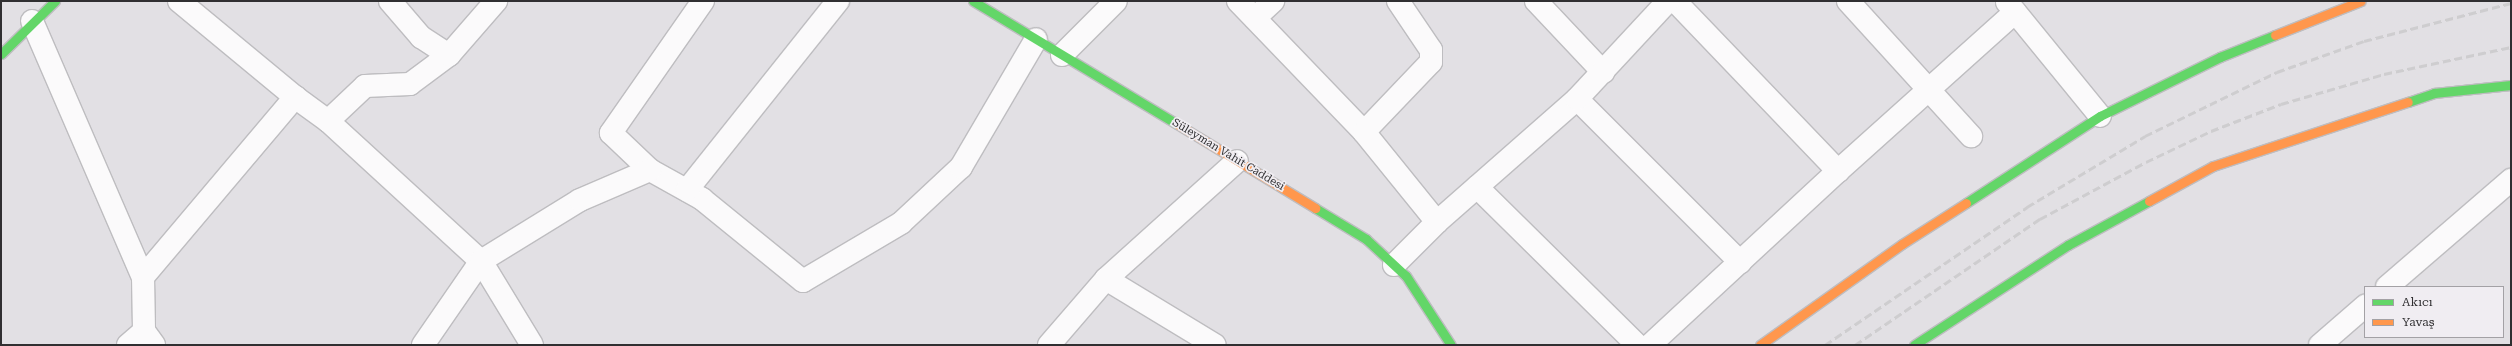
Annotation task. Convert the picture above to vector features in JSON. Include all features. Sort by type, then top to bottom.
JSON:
[{"type":"main road","points":[[1,54],[32,21],[55,1]]},
{"type":"main road","name":"Süleyman Vahit Caddesi","points":[[973,1],[1366,239],[1406,276],[1451,345]]},
{"type":"main road","points":[[1760,345],[1908,240],[2100,116],[2220,57],[2361,1]]},
{"type":"main road","points":[[1914,345],[2068,245],[2213,166],[2434,94],[2511,85]]},
{"type":"street","points":[[179,1],[295,98],[328,121],[481,261],[532,345]]},
{"type":"street","points":[[390,1],[422,37],[449,55]]},
{"type":"street","points":[[328,121],[365,86],[410,84],[449,55],[496,1]]},
{"type":"street","points":[[703,1],[611,133],[650,170],[702,199],[803,281],[901,223],[961,167],[1036,39]]},
{"type":"street","points":[[687,190],[838,1]]},
{"type":"street","points":[[1062,55],[1116,1]]},
{"type":"street","points":[[1238,1],[1364,132],[1437,222]]},
{"type":"street","points":[[1255,18],[1273,1]]},
{"type":"street","points":[[1364,132],[1431,62],[1431,50],[1398,1]]},
{"type":"street","points":[[1536,1],[1603,72]]},
{"type":"street","points":[[1394,265],[1437,222],[1577,100],[1668,1]]},
{"type":"street","points":[[1675,1],[1838,171]]},
{"type":"street","points":[[1848,1],[1928,91],[1971,136]]},
{"type":"street","points":[[1650,345],[1838,171],[1928,91],[2011,7],[2100,116]]},
{"type":"street","points":[[32,21],[143,278],[142,340]]},
{"type":"street","points":[[143,278],[295,98]]},
{"type":"street","points":[[1577,100],[1740,262]]},
{"type":"street","points":[[1049,345],[1106,280],[1237,161]]},
{"type":"street","points":[[423,345],[481,261],[580,200],[650,170]]},
{"type":"street","points":[[2388,286],[2511,180]]},
{"type":"street","points":[[1476,188],[1637,345]]},
{"type":"street","points":[[1106,280],[1215,345]]},
{"type":"street","points":[[2320,345],[2364,307]]},
{"type":"railway","points":[[1825,345],[2027,207],[2145,136],[2277,72],[2364,41],[2511,3]]},
{"type":"railway","points":[[1855,345],[2040,219],[2146,162],[2211,131],[2281,104],[2384,74],[2511,47]]},
{"type":"traffic: fast","points":[[1,54],[55,1]]},
{"type":"traffic: fast","points":[[973,1],[1177,124]]},
{"type":"traffic: fast","points":[[1966,203],[2100,116],[2220,57],[2275,35]]},
{"type":"traffic: fast","points":[[2408,102],[2434,93],[2511,85]]},
{"type":"traffic: fast","points":[[1914,345],[2068,245],[2149,201]]},
{"type":"traffic: fast","points":[[1315,208],[1366,239],[1406,276],[1451,345]]},
{"type":"traffic: slow","points":[[2275,35],[2361,1]]},
{"type":"traffic: slow","points":[[2149,201],[2213,166],[2408,102]]},
{"type":"traffic: slow","points":[[1177,124],[1315,208]]},
{"type":"traffic: slow","points":[[1760,345],[1902,244],[1966,203]]}]
